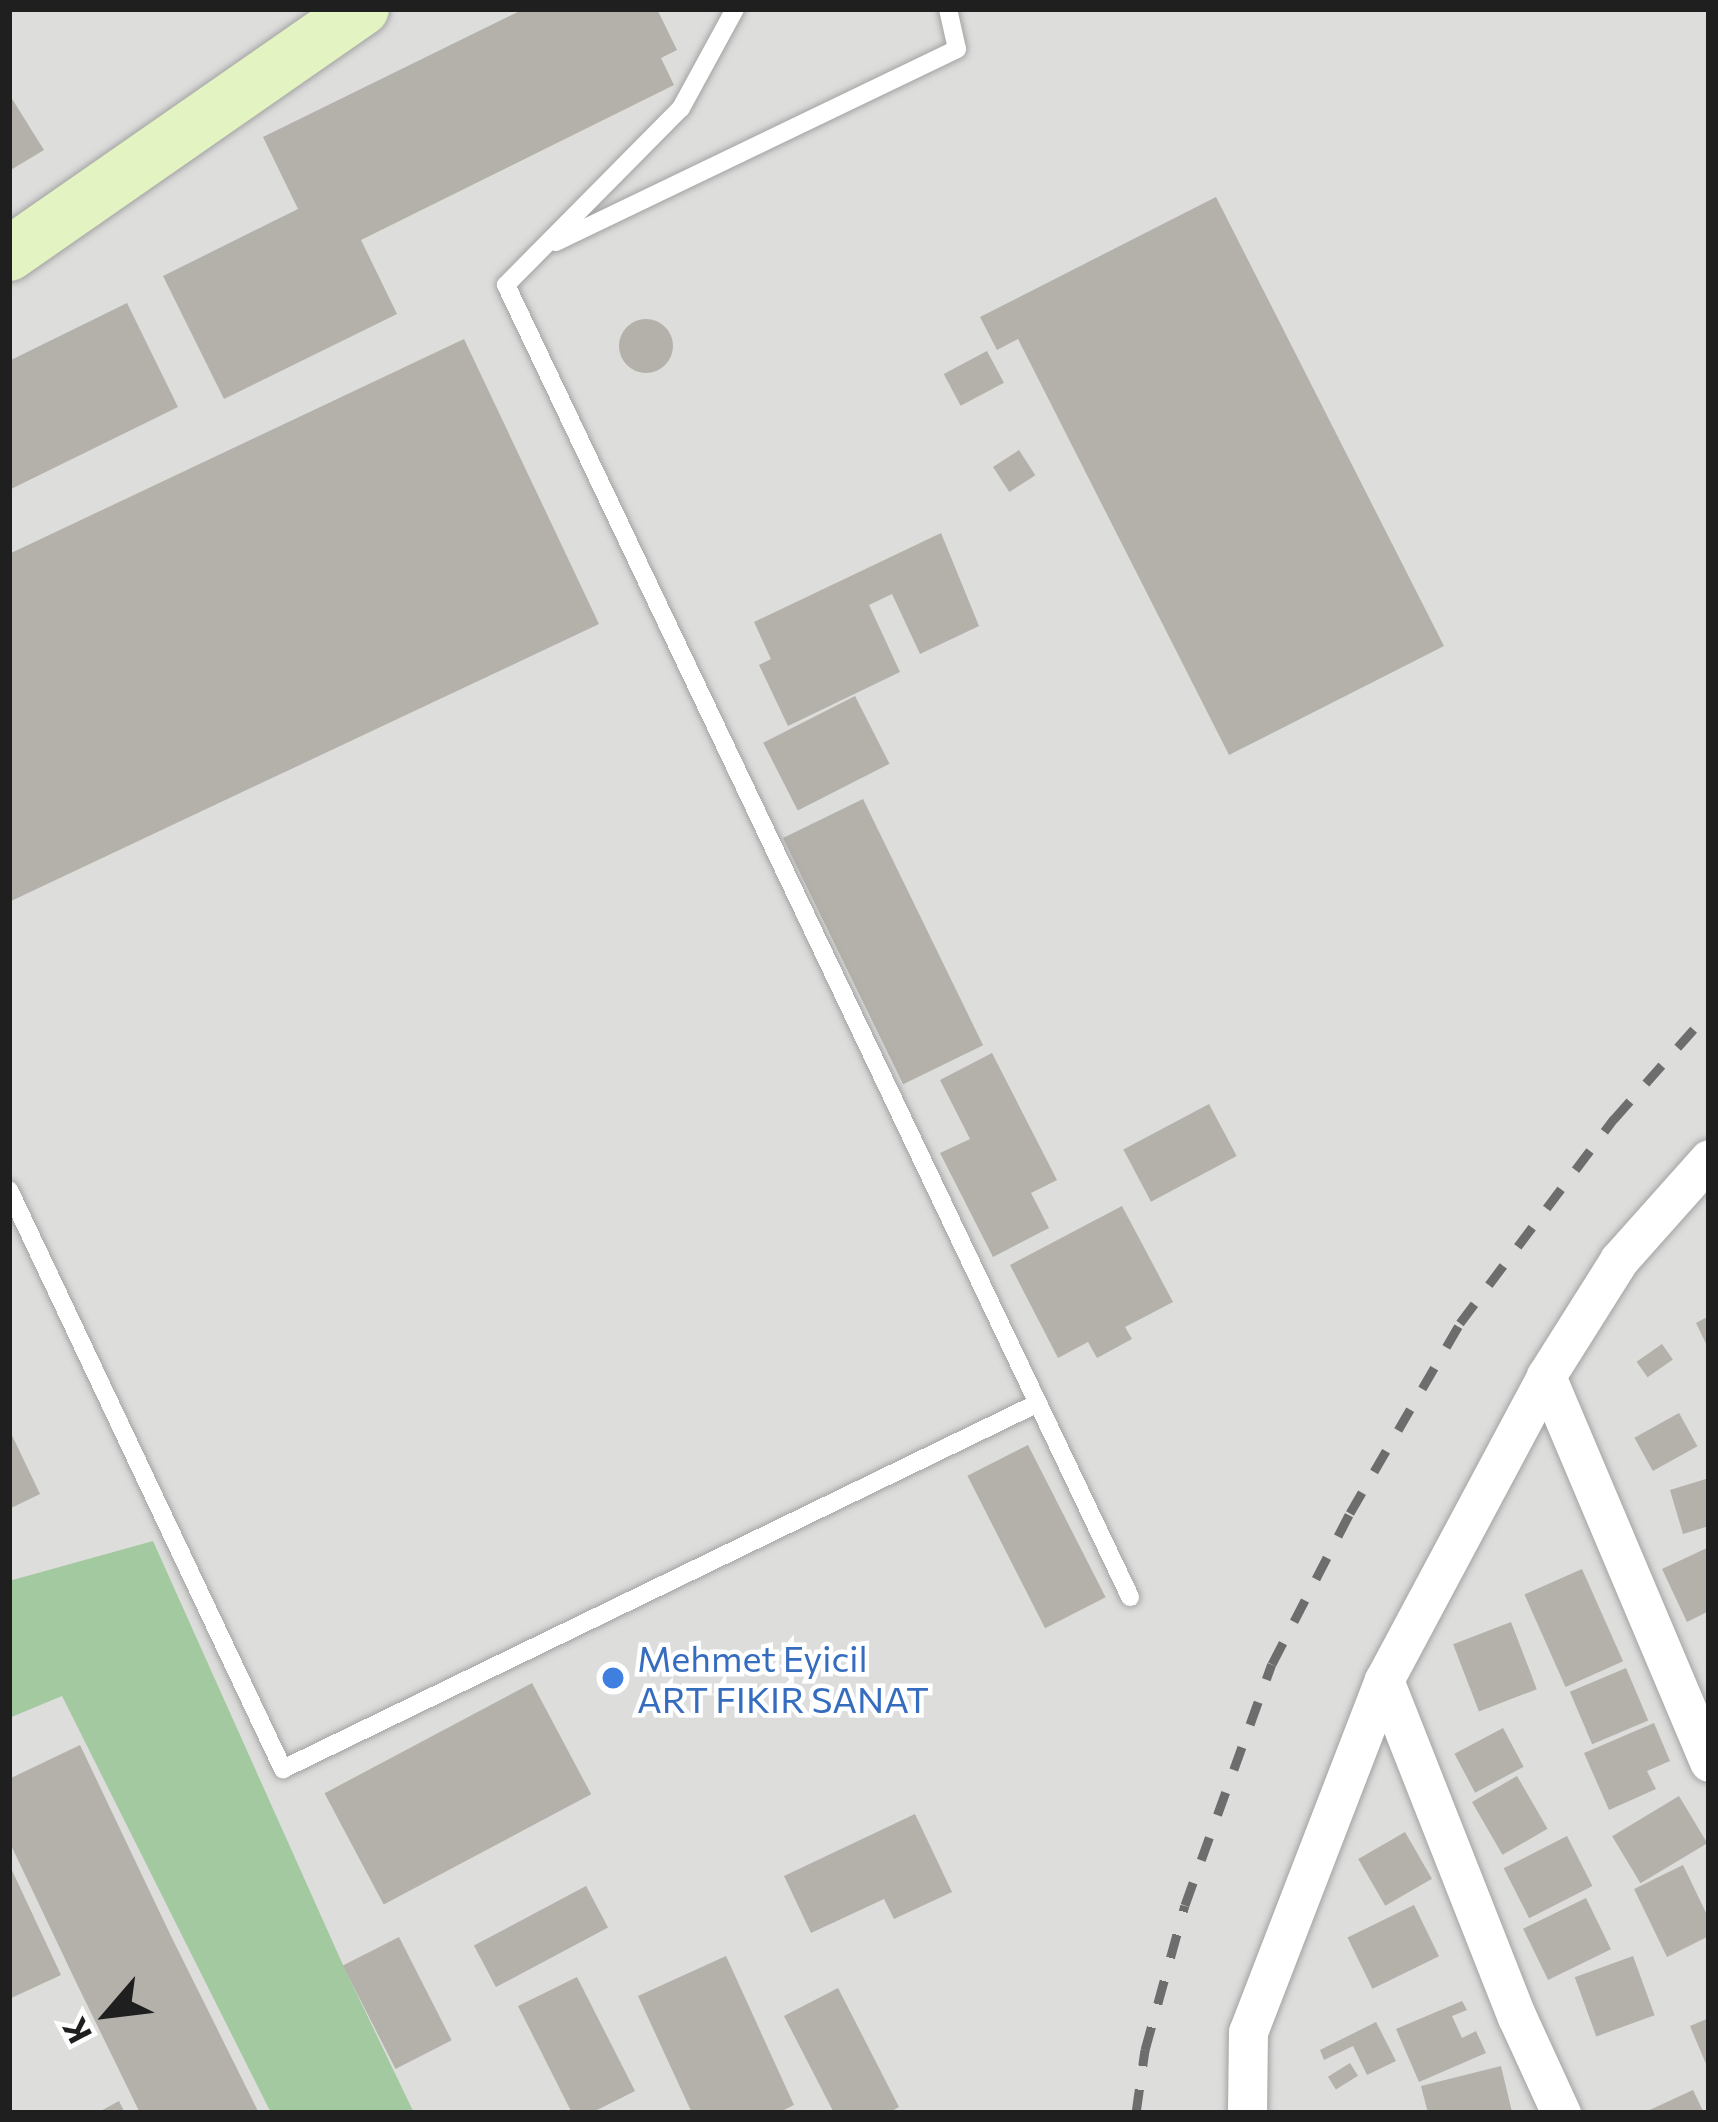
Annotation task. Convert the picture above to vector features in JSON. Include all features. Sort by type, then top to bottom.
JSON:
[{"type":"main road","points":[[9,254],[362,9]]},
{"type":"street","points":[[1247,2113],[1248,2032],[1384,1680],[1546,1376],[1619,1260],[1709,1159]]},
{"type":"street","points":[[1546,1376],[1701,1720],[1709,1762]]},
{"type":"street","points":[[1384,1680],[1517,2017],[1562,2113]]},
{"type":"lane","points":[[735,9],[682,108],[506,285],[1130,1597]]},
{"type":"lane","points":[[541,250],[957,49],[949,9]]},
{"type":"lane","points":[[9,1190],[284,1769],[1036,1404]]},
{"type":"shaded area","points":[[9,9],[1709,9],[1709,2113],[9,2113]]},
{"type":"green space","points":[[153,1541],[414,2113],[271,2113],[62,1696],[9,1718],[9,1581]]},
{"type":"building","points":[[524,9],[657,9],[677,50],[661,58],[674,85],[361,240],[397,314],[224,399],[163,276],[298,209],[263,137]]},
{"type":"building","points":[[9,94],[44,150],[9,171]]},
{"type":"building","points":[[1216,197],[1444,646],[1229,755],[1018,339],[997,350],[980,317]]},
{"type":"building","points":[[127,303],[178,407],[9,490],[9,361]]},
{"type":"building","points":[[646,319],[665,327],[673,346],[665,365],[646,373],[627,365],[619,346],[627,327]]},
{"type":"building","points":[[464,339],[599,624],[9,902],[9,554]]},
{"type":"building","points":[[987,351],[1004,383],[961,406],[944,374]]},
{"type":"building","points":[[1019,450],[1035,475],[1009,492],[993,467]]},
{"type":"building","points":[[941,533],[979,626],[920,654],[892,594],[869,605],[900,672],[788,726],[759,665],[771,659],[754,622]]},
{"type":"building","points":[[855,696],[890,764],[798,810],[763,743]]},
{"type":"building","points":[[863,799],[983,1045],[903,1084],[783,838]]},
{"type":"building","points":[[992,1053],[1057,1180],[1031,1193],[1049,1228],[993,1257],[940,1153],[970,1139],[940,1080]]},
{"type":"building","points":[[1209,1104],[1237,1156],[1151,1202],[1123,1150]]},
{"type":"building","points":[[1122,1206],[1173,1302],[1125,1327],[1132,1339],[1097,1358],[1088,1342],[1058,1358],[1010,1265]]},
{"type":"building","points":[[1709,1316],[1709,1350],[1696,1323]]},
{"type":"building","points":[[1662,1344],[1673,1360],[1648,1377],[1637,1362]]},
{"type":"building","points":[[1679,1413],[1697,1446],[1653,1471],[1634,1438]]},
{"type":"building","points":[[9,1429],[40,1494],[9,1509]]},
{"type":"building","points":[[1028,1445],[1106,1597],[1045,1628],[967,1476]]},
{"type":"building","points":[[1709,1478],[1709,1526],[1683,1534],[1670,1490]]},
{"type":"building","points":[[1709,1547],[1709,1611],[1687,1622],[1662,1569]]},
{"type":"building","points":[[1582,1569],[1623,1661],[1566,1687],[1524,1595]]},
{"type":"building","points":[[1511,1622],[1537,1689],[1479,1711],[1453,1644]]},
{"type":"building","points":[[1626,1668],[1648,1720],[1592,1744],[1570,1692]]},
{"type":"building","points":[[532,1683],[591,1794],[384,1905],[325,1793]]},
{"type":"building","points":[[1654,1723],[1670,1761],[1647,1771],[1656,1789],[1609,1810],[1584,1753]]},
{"type":"building","points":[[1503,1728],[1524,1767],[1475,1793],[1454,1754]]},
{"type":"building","points":[[80,1745],[259,2113],[140,2113],[75,1980],[9,1841],[9,1779]]},
{"type":"building","points":[[1517,1776],[1548,1829],[1502,1855],[1472,1802]]},
{"type":"building","points":[[1679,1796],[1707,1843],[1640,1883],[1612,1836]]},
{"type":"building","points":[[915,1814],[952,1892],[894,1919],[884,1899],[811,1933],[784,1876]]},
{"type":"building","points":[[1405,1832],[1432,1879],[1385,1906],[1358,1859]]},
{"type":"building","points":[[1567,1836],[1592,1886],[1529,1918],[1504,1868]]},
{"type":"building","points":[[9,1864],[61,1975],[9,1999]]},
{"type":"building","points":[[1683,1865],[1709,1919],[1709,1936],[1667,1957],[1634,1889]]},
{"type":"building","points":[[586,1886],[608,1927],[496,1987],[474,1946]]},
{"type":"building","points":[[1586,1898],[1611,1949],[1548,1980],[1523,1929]]},
{"type":"building","points":[[1414,1905],[1439,1956],[1372,1989],[1347,1937]]},
{"type":"building","points":[[399,1937],[452,2040],[396,2069],[343,1966]]},
{"type":"building","points":[[726,1956],[794,2105],[778,2113],[692,2113],[638,1996]]},
{"type":"building","points":[[1633,1956],[1655,2015],[1596,2036],[1575,1977]]},
{"type":"building","points":[[577,1977],[635,2091],[591,2113],[572,2113],[518,2006]]},
{"type":"building","points":[[838,1988],[899,2107],[888,2113],[834,2113],[784,2016]]},
{"type":"building","points":[[1462,2001],[1467,2010],[1452,2016],[1462,2038],[1476,2031],[1486,2053],[1419,2082],[1396,2029]]},
{"type":"building","points":[[1709,2018],[1709,2071],[1690,2026]]},
{"type":"building","points":[[1376,2022],[1396,2061],[1367,2075],[1353,2046],[1324,2060],[1320,2050]]},
{"type":"building","points":[[1350,2063],[1358,2076],[1336,2089],[1328,2077]]},
{"type":"building","points":[[1501,2066],[1512,2112],[1428,2113],[1421,2086]]},
{"type":"building","points":[[1693,2090],[1704,2113],[1643,2113]]},
{"type":"building","points":[[119,2101],[125,2113],[97,2113]]},
{"type":"railway","points":[[1136,2113],[1145,2050],[1185,1905],[1272,1664],[1350,1513],[1460,1323],[1614,1119],[1709,1012]]},
{"type":"place","name":"Mehmet Eyicil ART FIKIR SANAT","points":[[613,1678]]}]
